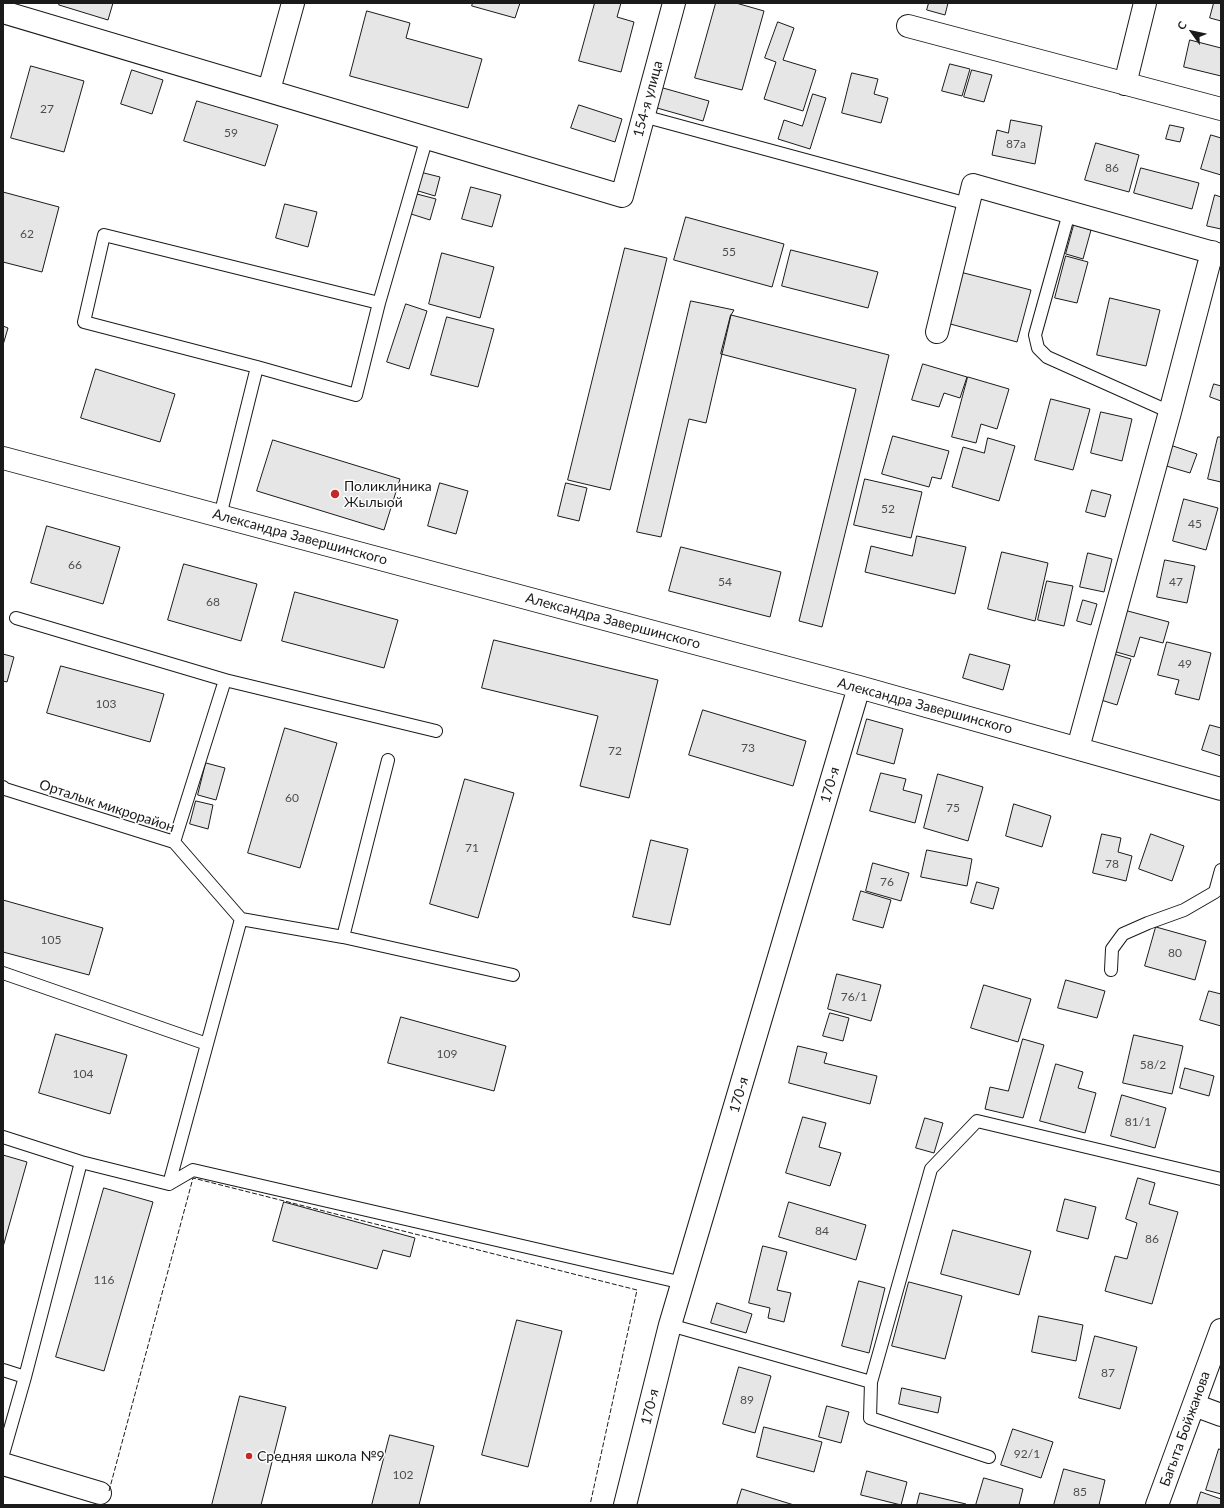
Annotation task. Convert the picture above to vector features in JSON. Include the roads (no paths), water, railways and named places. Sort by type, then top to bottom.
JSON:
[{"type":"street","points":[[269,90],[293,3]]},
{"type":"street","name":"154-я улица","points":[[427,137],[622,196],[674,3]]},
{"type":"street","points":[[1125,84],[1145,3]]},
{"type":"street","points":[[3,12],[427,137]]},
{"type":"street","points":[[908,26],[1221,109]]},
{"type":"street","points":[[937,332],[973,185],[1216,253],[1170,412],[1078,748]]},
{"type":"street","name":"Александра Завершинского","points":[[3,458],[859,687],[1221,789]]},
{"type":"street","name":"170-я","points":[[625,1505],[670,1325],[684,1283],[859,687]]},
{"type":"street","name":"Багыта Бойжанова","points":[[1157,1505],[1221,1330]]},
{"type":"street","points":[[1194,1405],[1221,1415]]},
{"type":"street","points":[[3,1464],[100,1493]]},
{"type":"lane","points":[[643,116],[968,204]]},
{"type":"lane","points":[[380,303],[104,235],[84,322],[356,395],[380,303],[427,137]]},
{"type":"lane","points":[[1069,213],[1035,335],[1038,348],[1047,357],[1170,412]]},
{"type":"lane","points":[[220,516],[257,368]]},
{"type":"lane","points":[[16,618],[225,680],[436,731]]},
{"type":"lane","points":[[174,842],[225,680]]},
{"type":"lane","points":[[343,937],[388,760]]},
{"type":"lane","name":"Орталык микрорайон","points":[[3,787],[174,842],[241,919]]},
{"type":"lane","points":[[1111,970],[1112,949],[1123,934],[1184,910],[1215,892],[1221,870]]},
{"type":"lane","points":[[169,1184],[241,919],[343,937],[513,975]]},
{"type":"lane","points":[[3,973],[207,1044]]},
{"type":"lane","points":[[989,1458],[870,1418],[871,1382],[931,1169],[976,1121],[1221,1179]]},
{"type":"lane","points":[[3,1137],[81,1162],[169,1184],[194,1170],[684,1283]]},
{"type":"lane","points":[[3,1454],[25,1377],[81,1162]]},
{"type":"lane","points":[[670,1325],[871,1382]]},
{"type":"lane","points":[[3,1370],[25,1377]]},
{"type":"place","name":"Поликлиника Жылыой","points":[[335,494]]},
{"type":"place","name":"Средняя школа №9","points":[[249,1456]]}]
